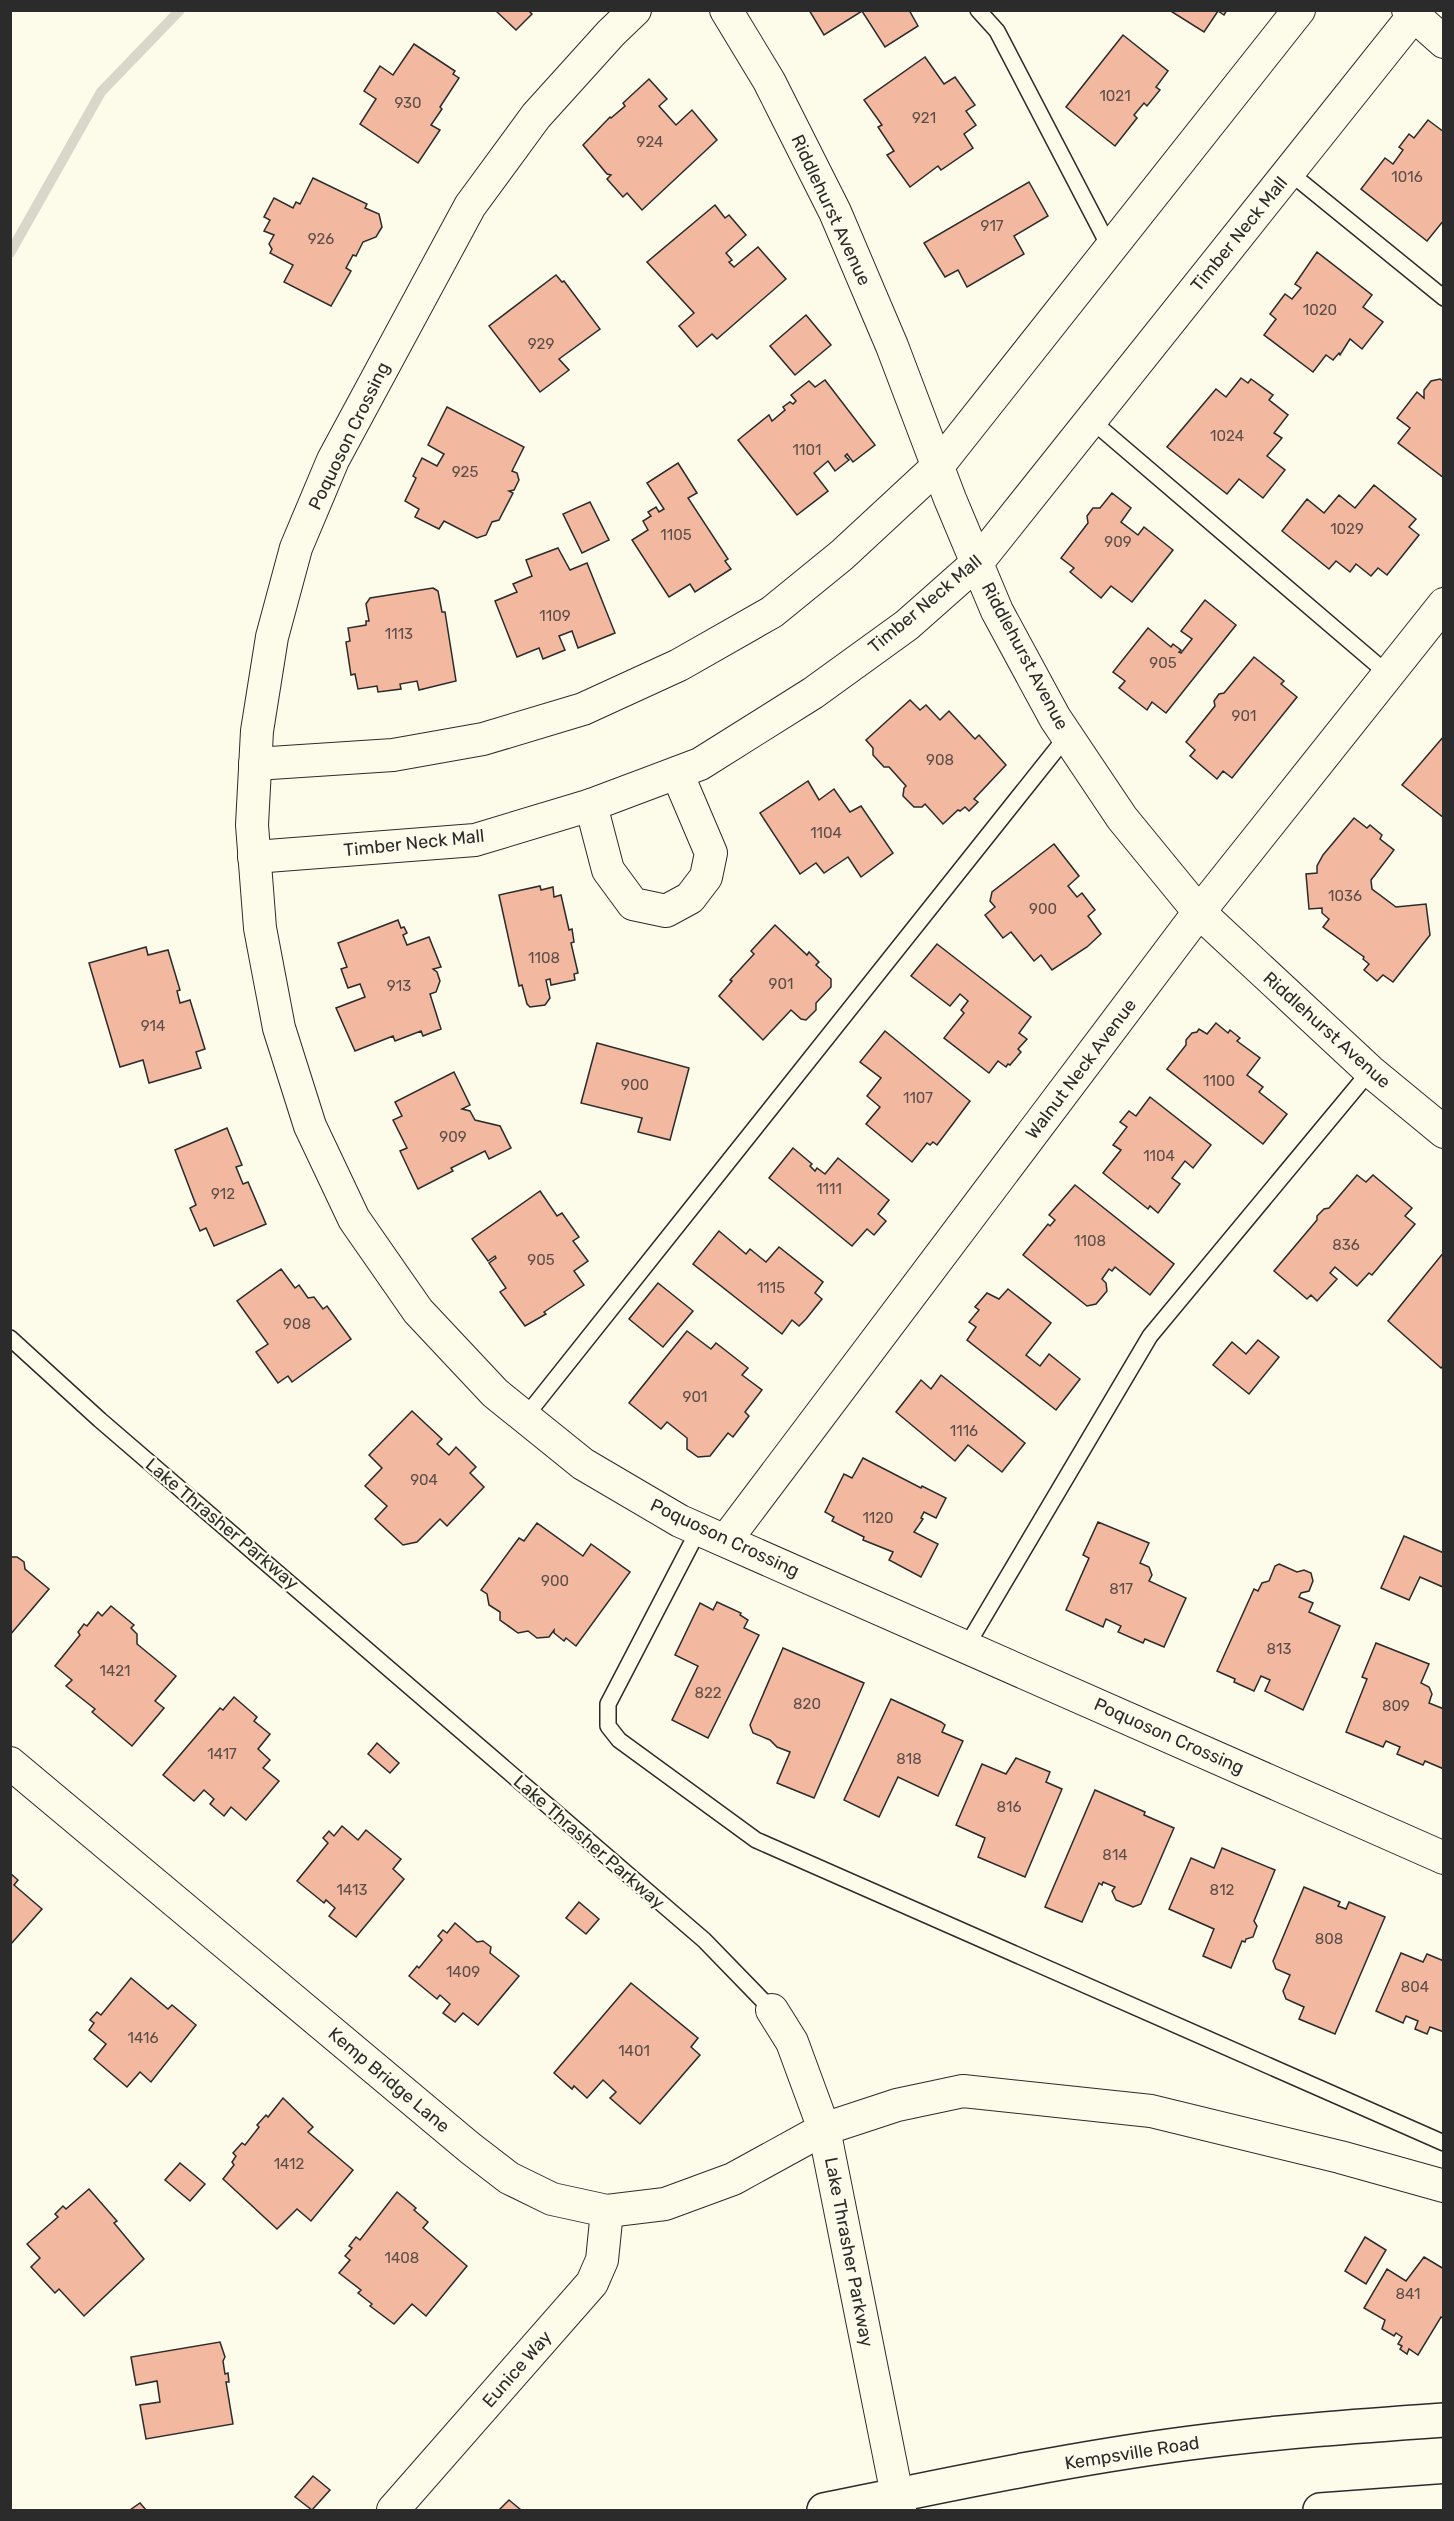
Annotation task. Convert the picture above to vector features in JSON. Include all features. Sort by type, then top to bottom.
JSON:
[{"type":"main road","name":"Kempsville Road","points":[[824,2511],[898,2503],[1003,2473],[1190,2443],[1320,2429],[1443,2420]]},
{"type":"main road","points":[[1320,2511],[1443,2501]]},
{"type":"street","name":"Poquoson Crossing","points":[[635,10],[611,33],[536,116],[470,206],[333,460],[296,548],[272,638],[257,731],[252,825],[260,928],[279,1028],[310,1126],[354,1219],[418,1311],[495,1393],[583,1464],[680,1521],[1443,1858]]},
{"type":"street","name":"Riddlehurst Avenue","points":[[726,10],[769,81],[835,212],[892,345],[997,611],[1055,718],[1122,818],[1199,912],[1370,1071],[1443,1132]]},
{"type":"street","points":[[255,764],[393,755],[483,739],[583,710],[679,665],[772,612],[842,555],[938,466],[1299,10]]},
{"type":"street","points":[[1413,12],[1443,42]]},
{"type":"street","name":"Timber Neck Mall","points":[[254,857],[475,840],[591,805],[700,764],[813,693],[907,625],[977,563],[1413,12]]},
{"type":"street","name":"Walnut Neck Avenue","points":[[712,1534],[1443,604]]},
{"type":"street","points":[[591,805],[608,870],[633,904],[666,911],[690,898],[706,877],[711,853],[677,773]]},
{"type":"street","name":"Kemp Bridge Lane","points":[[10,1763],[509,2178],[552,2199],[607,2211],[665,2204],[733,2179],[824,2129],[897,2105],[963,2091],[1151,2111],[1340,2157],[1443,2186]]},
{"type":"street","name":"Lake Thrasher Parkway","points":[[772,2010],[792,2042],[824,2129],[898,2503]]},
{"type":"street","name":"Eunice Way","points":[[393,2511],[592,2283],[602,2260],[607,2211]]},
{"type":"lane","points":[[978,10],[997,31],[1110,248]]},
{"type":"lane","points":[[1288,172],[1443,298]]},
{"type":"lane","points":[[1091,420],[1388,674]]},
{"type":"lane","points":[[525,1418],[1067,736]]},
{"type":"lane","points":[[966,1647],[1150,1336],[1370,1071]]},
{"type":"lane","name":"Lake Thrasher Parkway","points":[[10,1338],[100,1420],[704,1940],[772,2010]]},
{"type":"lane","points":[[712,1534],[608,1704],[608,1726],[619,1740],[756,1840],[1443,2143]]},
{"type":"building","points":[[495,10],[531,10],[532,14],[516,30]]},
{"type":"building","points":[[809,10],[909,10],[918,26],[885,47],[862,11],[824,35]]},
{"type":"building","points":[[1169,10],[1227,10],[1224,15],[1218,11],[1204,32]]},
{"type":"building","points":[[1123,35],[1168,71],[1156,87],[1160,90],[1147,106],[1144,103],[1134,115],[1137,118],[1115,146],[1066,107]]},
{"type":"building","points":[[414,44],[455,71],[453,74],[459,78],[431,125],[440,130],[418,163],[360,124],[376,99],[364,91],[380,66],[393,75]]},
{"type":"building","points":[[925,57],[944,84],[955,77],[975,105],[966,111],[976,125],[964,134],[973,148],[941,170],[938,166],[910,187],[887,155],[894,151],[878,127],[882,125],[864,100]]},
{"type":"building","points":[[649,79],[667,99],[659,106],[676,125],[692,110],[717,140],[642,210],[627,193],[623,197],[607,179],[611,175],[607,174],[583,145],[610,117],[625,106],[623,103]]},
{"type":"building","points":[[1428,120],[1444,132],[1444,220],[1427,241],[1361,189],[1385,158],[1393,164],[1403,150],[1399,147],[1409,134],[1414,138]]},
{"type":"building","points":[[313,178],[367,204],[365,208],[379,214],[382,227],[376,237],[363,242],[356,256],[353,255],[346,268],[351,271],[331,306],[284,282],[293,265],[270,253],[272,249],[269,244],[274,235],[264,231],[270,220],[264,217],[274,198],[293,208],[296,202],[300,204]]},
{"type":"building","points":[[1029,182],[1048,216],[1014,236],[1024,254],[967,287],[958,270],[945,277],[924,243]]},
{"type":"building","points":[[715,205],[725,218],[729,215],[746,235],[726,253],[732,260],[729,262],[734,267],[758,247],[786,279],[717,339],[712,334],[697,347],[679,326],[694,313],[647,262]]},
{"type":"building","points":[[1317,252],[1372,295],[1363,307],[1383,322],[1362,349],[1350,339],[1340,355],[1339,353],[1333,360],[1326,355],[1313,372],[1264,335],[1276,319],[1270,314],[1285,294],[1292,299],[1301,288],[1295,284]]},
{"type":"building","points":[[556,275],[562,282],[564,281],[600,329],[559,359],[569,370],[540,392],[489,326]]},
{"type":"building","points":[[806,315],[831,345],[795,375],[770,346]]},
{"type":"building","points":[[1241,378],[1248,383],[1251,379],[1273,395],[1269,400],[1288,415],[1274,433],[1282,438],[1267,456],[1285,470],[1263,498],[1239,479],[1227,494],[1167,447],[1216,389],[1226,397]]},
{"type":"building","points":[[1440,379],[1444,382],[1444,478],[1398,443],[1410,428],[1397,418],[1417,392],[1424,398],[1424,390],[1431,381]]},
{"type":"building","points":[[825,380],[875,445],[853,462],[847,454],[845,456],[849,460],[835,471],[828,461],[814,473],[828,491],[797,515],[738,440],[769,415],[772,421],[785,410],[783,407],[790,402],[793,404],[796,401],[791,395],[809,381],[815,387]]},
{"type":"building","points":[[447,407],[524,447],[512,471],[517,473],[519,480],[514,490],[509,491],[513,493],[499,520],[492,522],[486,535],[477,538],[444,521],[439,529],[415,517],[419,509],[405,501],[422,458],[437,466],[444,454],[428,445]]},
{"type":"building","points":[[678,463],[697,493],[688,498],[728,559],[725,561],[731,569],[695,592],[690,584],[669,597],[632,540],[648,530],[643,521],[651,516],[648,512],[656,507],[659,512],[664,509],[647,483]]},
{"type":"building","points":[[1374,485],[1416,519],[1409,527],[1419,535],[1387,575],[1378,568],[1371,576],[1356,564],[1350,572],[1336,561],[1329,569],[1282,531],[1307,499],[1324,513],[1339,495],[1355,508]]},
{"type":"building","points":[[1112,493],[1131,508],[1121,522],[1138,535],[1144,527],[1173,550],[1132,602],[1111,586],[1101,598],[1070,572],[1074,568],[1061,558],[1088,523],[1087,516],[1093,508],[1100,508]]},
{"type":"building","points":[[590,502],[609,540],[582,553],[563,514]]},
{"type":"building","points":[[558,548],[570,570],[587,563],[615,633],[578,648],[572,631],[559,636],[565,650],[543,659],[539,648],[517,657],[495,601],[517,592],[513,584],[532,576],[526,560]]},
{"type":"building","points":[[433,588],[438,591],[442,612],[445,612],[456,681],[419,690],[417,681],[400,684],[401,689],[378,692],[377,686],[358,689],[355,674],[351,675],[346,642],[350,641],[348,628],[366,625],[366,621],[369,621],[366,604],[370,598]]},
{"type":"building","points":[[1205,600],[1236,625],[1166,713],[1152,702],[1147,710],[1119,688],[1125,681],[1113,672],[1148,628],[1171,647],[1173,644],[1181,650],[1179,652],[1181,653],[1192,639],[1181,631]]},
{"type":"building","points":[[1254,657],[1284,681],[1281,684],[1297,697],[1232,778],[1223,771],[1217,779],[1190,756],[1195,750],[1186,742],[1215,706],[1214,701],[1219,694],[1224,693]]},
{"type":"building","points":[[910,700],[920,710],[926,705],[940,720],[949,711],[975,739],[979,735],[1006,765],[974,799],[978,802],[969,811],[965,807],[958,810],[943,824],[925,804],[922,807],[914,807],[903,796],[906,786],[889,767],[884,767],[873,755],[873,748],[866,740]]},
{"type":"building","points":[[1444,736],[1444,818],[1402,785]]},
{"type":"building","points":[[808,781],[819,800],[834,789],[850,812],[861,806],[893,853],[861,877],[848,857],[824,873],[816,863],[800,874],[760,813]]},
{"type":"building","points":[[1354,818],[1367,828],[1370,825],[1382,835],[1380,839],[1394,850],[1371,880],[1372,889],[1396,907],[1426,904],[1430,935],[1393,982],[1383,975],[1377,981],[1364,970],[1369,964],[1363,959],[1364,957],[1323,927],[1329,919],[1322,913],[1322,908],[1309,909],[1306,874],[1317,873],[1317,866],[1323,855]]},
{"type":"building","points":[[1054,844],[1079,876],[1068,886],[1077,897],[1082,893],[1095,910],[1088,916],[1101,934],[1087,947],[1052,970],[1041,955],[1034,961],[1011,932],[1003,938],[985,915],[995,907],[990,901],[992,892]]},
{"type":"building","points":[[540,886],[541,890],[553,887],[554,897],[561,895],[569,930],[572,929],[574,942],[571,943],[578,973],[574,974],[575,980],[551,985],[550,979],[546,980],[550,998],[545,1005],[530,1007],[522,985],[519,986],[499,895]]},
{"type":"building","points":[[398,920],[401,928],[404,927],[407,933],[403,935],[407,945],[429,937],[441,967],[433,969],[437,972],[440,981],[436,992],[430,994],[441,1029],[423,1036],[421,1031],[395,1041],[393,1036],[355,1051],[336,1008],[365,997],[360,984],[348,988],[341,969],[347,967],[338,943]]},
{"type":"building","points":[[775,925],[807,955],[809,952],[819,962],[816,965],[831,979],[831,987],[816,1003],[816,1010],[806,1020],[801,1019],[791,1010],[763,1040],[719,996],[754,954],[751,951]]},
{"type":"building","points":[[937,944],[1031,1017],[1019,1033],[1027,1039],[1018,1049],[1021,1052],[1010,1065],[1006,1067],[998,1061],[989,1073],[944,1038],[964,1013],[961,1010],[968,1001],[960,994],[950,1006],[911,976]]},
{"type":"building","points":[[146,947],[148,955],[168,950],[180,990],[177,991],[180,1003],[190,1000],[205,1049],[196,1052],[201,1068],[149,1083],[143,1060],[120,1067],[89,963]]},
{"type":"building","points":[[1216,1023],[1228,1033],[1230,1030],[1240,1038],[1237,1041],[1260,1058],[1247,1075],[1263,1087],[1259,1092],[1287,1114],[1263,1144],[1167,1069],[1186,1045],[1186,1040],[1192,1033],[1199,1029],[1207,1034]]},
{"type":"building","points":[[885,1031],[970,1101],[937,1145],[933,1142],[930,1145],[927,1143],[912,1162],[866,1124],[880,1107],[867,1096],[881,1078],[860,1062]]},
{"type":"building","points":[[597,1043],[689,1068],[670,1140],[638,1132],[642,1118],[581,1103]]},
{"type":"building","points":[[454,1072],[470,1105],[462,1109],[470,1111],[475,1120],[500,1126],[511,1148],[489,1159],[485,1151],[451,1168],[453,1171],[418,1189],[400,1151],[407,1148],[393,1120],[402,1116],[395,1102]]},
{"type":"building","points":[[1150,1097],[1211,1145],[1193,1168],[1185,1161],[1172,1178],[1180,1184],[1158,1213],[1150,1206],[1148,1209],[1103,1173],[1121,1150],[1113,1145],[1127,1127],[1120,1122],[1129,1111],[1136,1116]]},
{"type":"building","points":[[227,1128],[242,1165],[236,1167],[243,1184],[248,1182],[266,1224],[214,1246],[206,1228],[200,1231],[190,1208],[196,1205],[175,1150]]},
{"type":"building","points":[[793,1148],[812,1164],[810,1166],[815,1171],[817,1168],[825,1174],[838,1158],[889,1200],[878,1214],[886,1221],[874,1235],[867,1229],[852,1246],[769,1178]]},
{"type":"building","points":[[1357,1175],[1366,1182],[1373,1175],[1412,1208],[1405,1216],[1415,1224],[1372,1275],[1369,1273],[1357,1286],[1335,1267],[1330,1273],[1337,1279],[1317,1301],[1311,1295],[1307,1299],[1274,1271],[1317,1220],[1317,1216],[1324,1209],[1329,1208]]},
{"type":"building","points":[[1075,1185],[1174,1264],[1150,1295],[1115,1267],[1112,1271],[1109,1269],[1102,1279],[1106,1283],[1107,1291],[1096,1304],[1087,1306],[1023,1255],[1048,1224],[1050,1226],[1055,1220],[1049,1215]]},
{"type":"building","points":[[540,1191],[557,1216],[562,1213],[579,1237],[573,1241],[588,1261],[574,1271],[584,1285],[544,1312],[546,1314],[525,1326],[500,1292],[506,1288],[489,1263],[496,1258],[495,1256],[488,1261],[472,1239]]},
{"type":"building","points":[[719,1231],[746,1254],[750,1249],[766,1262],[779,1247],[823,1282],[815,1293],[822,1299],[799,1326],[792,1320],[782,1334],[693,1264]]},
{"type":"building","points":[[1444,1252],[1444,1365],[1441,1368],[1388,1321]]},
{"type":"building","points":[[281,1269],[295,1288],[299,1285],[308,1298],[314,1297],[323,1309],[327,1306],[351,1339],[292,1382],[288,1376],[278,1383],[256,1352],[268,1344],[237,1301]]},
{"type":"building","points":[[658,1283],[693,1311],[663,1347],[629,1319]]},
{"type":"building","points":[[1008,1289],[1051,1323],[1026,1355],[1040,1366],[1049,1354],[1080,1379],[1056,1410],[967,1340],[976,1327],[969,1322],[979,1310],[975,1307],[987,1293],[999,1299]]},
{"type":"building","points":[[687,1331],[711,1349],[716,1343],[748,1368],[742,1375],[762,1390],[745,1412],[749,1416],[733,1437],[728,1433],[710,1456],[698,1457],[687,1449],[687,1438],[667,1422],[661,1429],[629,1403]]},
{"type":"building","points":[[1258,1340],[1279,1357],[1249,1394],[1213,1365],[1232,1342],[1246,1354]]},
{"type":"building","points":[[941,1375],[1025,1443],[1002,1472],[968,1445],[955,1461],[896,1412],[921,1380],[931,1389]]},
{"type":"building","points":[[412,1411],[442,1439],[437,1444],[449,1455],[456,1447],[476,1467],[470,1473],[484,1487],[447,1526],[440,1519],[417,1542],[403,1545],[375,1519],[387,1506],[365,1486],[382,1468],[369,1455]]},
{"type":"building","points":[[863,1458],[921,1488],[922,1486],[946,1498],[936,1518],[924,1512],[921,1518],[923,1519],[914,1532],[938,1544],[921,1577],[889,1560],[893,1552],[863,1540],[864,1537],[832,1521],[834,1517],[825,1512],[844,1474],[852,1478]]},
{"type":"building","points":[[1098,1522],[1149,1543],[1140,1563],[1149,1567],[1152,1575],[1149,1581],[1186,1598],[1164,1647],[1145,1639],[1143,1643],[1118,1632],[1121,1626],[1106,1619],[1103,1627],[1066,1610],[1089,1558],[1083,1555]]},
{"type":"building","points":[[537,1523],[583,1556],[591,1544],[630,1572],[576,1646],[566,1638],[564,1641],[554,1633],[554,1630],[549,1637],[537,1638],[528,1631],[518,1633],[500,1620],[500,1612],[489,1605],[487,1594],[481,1590],[519,1538],[524,1541]]},
{"type":"building","points":[[1404,1536],[1444,1553],[1443,1587],[1420,1577],[1409,1600],[1381,1588]]},
{"type":"building","points":[[10,1557],[17,1557],[24,1562],[25,1569],[49,1589],[10,1635]]},
{"type":"building","points":[[1279,1564],[1297,1572],[1304,1570],[1311,1573],[1313,1581],[1309,1591],[1301,1593],[1299,1597],[1313,1603],[1309,1612],[1340,1626],[1303,1710],[1265,1691],[1270,1680],[1261,1676],[1254,1691],[1217,1671],[1254,1589],[1258,1591],[1262,1583],[1269,1581],[1275,1566]]},
{"type":"building","points":[[717,1602],[741,1613],[740,1615],[748,1620],[744,1628],[759,1635],[708,1738],[672,1720],[698,1666],[675,1655],[700,1603],[713,1610]]},
{"type":"building","points":[[111,1606],[134,1625],[131,1628],[137,1634],[137,1644],[176,1676],[155,1701],[164,1708],[132,1746],[92,1712],[95,1709],[66,1686],[72,1680],[55,1666],[80,1635],[78,1632],[84,1624],[87,1626],[98,1612],[102,1616]]},
{"type":"building","points":[[1376,1643],[1429,1664],[1421,1683],[1429,1687],[1432,1694],[1429,1703],[1444,1709],[1444,1769],[1425,1761],[1423,1765],[1397,1754],[1400,1747],[1386,1741],[1383,1747],[1346,1732],[1367,1679],[1362,1677]]},
{"type":"building","points":[[783,1648],[864,1683],[814,1798],[777,1783],[790,1752],[753,1733],[750,1725]]},
{"type":"building","points":[[234,1697],[257,1717],[254,1721],[270,1734],[258,1749],[270,1760],[263,1768],[279,1781],[246,1820],[231,1807],[224,1816],[210,1804],[214,1799],[204,1790],[194,1801],[163,1775],[220,1708],[223,1710]]},
{"type":"building","points":[[891,1699],[941,1722],[945,1725],[942,1732],[963,1741],[938,1796],[898,1777],[879,1817],[844,1800]]},
{"type":"building","points":[[377,1743],[399,1763],[390,1773],[368,1754]]},
{"type":"building","points":[[1016,1758],[1050,1772],[1046,1782],[1062,1789],[1025,1877],[978,1857],[985,1838],[956,1825],[982,1764],[1006,1774]]},
{"type":"building","points":[[1095,1790],[1145,1812],[1144,1815],[1174,1828],[1141,1904],[1133,1907],[1116,1900],[1112,1891],[1115,1887],[1103,1882],[1102,1885],[1099,1883],[1082,1922],[1045,1907]]},
{"type":"building","points":[[342,1826],[358,1840],[366,1830],[401,1859],[393,1869],[404,1879],[356,1937],[329,1916],[335,1908],[326,1900],[324,1903],[297,1881],[328,1843],[323,1838],[329,1831],[334,1836]]},
{"type":"building","points":[[1222,1848],[1275,1870],[1254,1921],[1257,1926],[1253,1937],[1246,1939],[1245,1942],[1242,1941],[1231,1968],[1203,1956],[1214,1929],[1169,1909],[1191,1858],[1214,1868]]},
{"type":"building","points":[[10,1873],[18,1880],[14,1885],[42,1909],[10,1945]]},
{"type":"building","points":[[1304,1887],[1340,1902],[1338,1906],[1346,1909],[1349,1902],[1385,1917],[1335,2034],[1299,2019],[1304,2007],[1286,1999],[1283,1991],[1290,1975],[1276,1969],[1273,1961]]},
{"type":"building","points":[[579,1902],[599,1919],[586,1934],[566,1918]]},
{"type":"building","points":[[455,1923],[477,1942],[483,1941],[491,1947],[490,1953],[519,1976],[478,2025],[463,2013],[455,2022],[443,2013],[450,2004],[440,1995],[437,1999],[409,1976],[417,1966],[419,1968],[442,1940],[438,1936],[443,1930],[447,1933]]},
{"type":"building","points":[[1401,1953],[1423,1962],[1427,1954],[1444,1961],[1444,2032],[1430,2027],[1427,2034],[1415,2029],[1418,2021],[1406,2016],[1403,2023],[1376,2011]]},
{"type":"building","points":[[131,1978],[168,2009],[172,2005],[196,2025],[151,2082],[140,2072],[127,2087],[94,2059],[106,2044],[89,2030],[94,2023],[90,2020],[97,2012],[101,2015]]},
{"type":"building","points":[[631,1983],[698,2038],[691,2047],[700,2055],[640,2124],[610,2098],[616,2092],[603,2080],[587,2098],[574,2086],[572,2089],[554,2073]]},
{"type":"building","points":[[283,2098],[313,2127],[308,2132],[353,2170],[311,2221],[297,2209],[277,2229],[223,2179],[234,2165],[232,2162],[236,2156],[233,2153],[242,2143],[245,2145],[259,2127],[257,2125],[266,2115],[268,2117]]},
{"type":"building","points":[[180,2163],[205,2184],[190,2201],[165,2180]]},
{"type":"building","points":[[89,2189],[117,2221],[114,2223],[144,2259],[84,2316],[59,2289],[55,2293],[31,2267],[40,2258],[27,2244],[58,2217],[55,2214],[63,2206],[66,2209]]},
{"type":"building","points":[[397,2192],[428,2222],[423,2228],[467,2266],[426,2316],[412,2304],[394,2324],[370,2306],[372,2304],[358,2293],[361,2290],[339,2273],[350,2260],[345,2256],[352,2248],[349,2246],[356,2237],[360,2240]]},
{"type":"building","points":[[1365,2237],[1386,2250],[1366,2284],[1345,2271]]},
{"type":"building","points":[[1424,2257],[1444,2269],[1444,2319],[1441,2317],[1418,2355],[1409,2349],[1407,2354],[1400,2349],[1402,2346],[1398,2344],[1402,2337],[1396,2333],[1394,2336],[1382,2329],[1385,2320],[1364,2308],[1387,2269],[1406,2281]]},
{"type":"building","points":[[220,2342],[225,2357],[223,2361],[225,2374],[228,2373],[229,2382],[226,2382],[233,2424],[146,2439],[140,2405],[160,2402],[157,2381],[136,2385],[131,2357]]},
{"type":"building","points":[[313,2476],[330,2490],[312,2510],[295,2497]]},
{"type":"building","points":[[509,2500],[521,2510],[499,2510]]},
{"type":"building","points":[[140,2503],[146,2510],[130,2510]]},
{"type":"waterway","points":[[10,253],[101,92],[180,10]]}]
